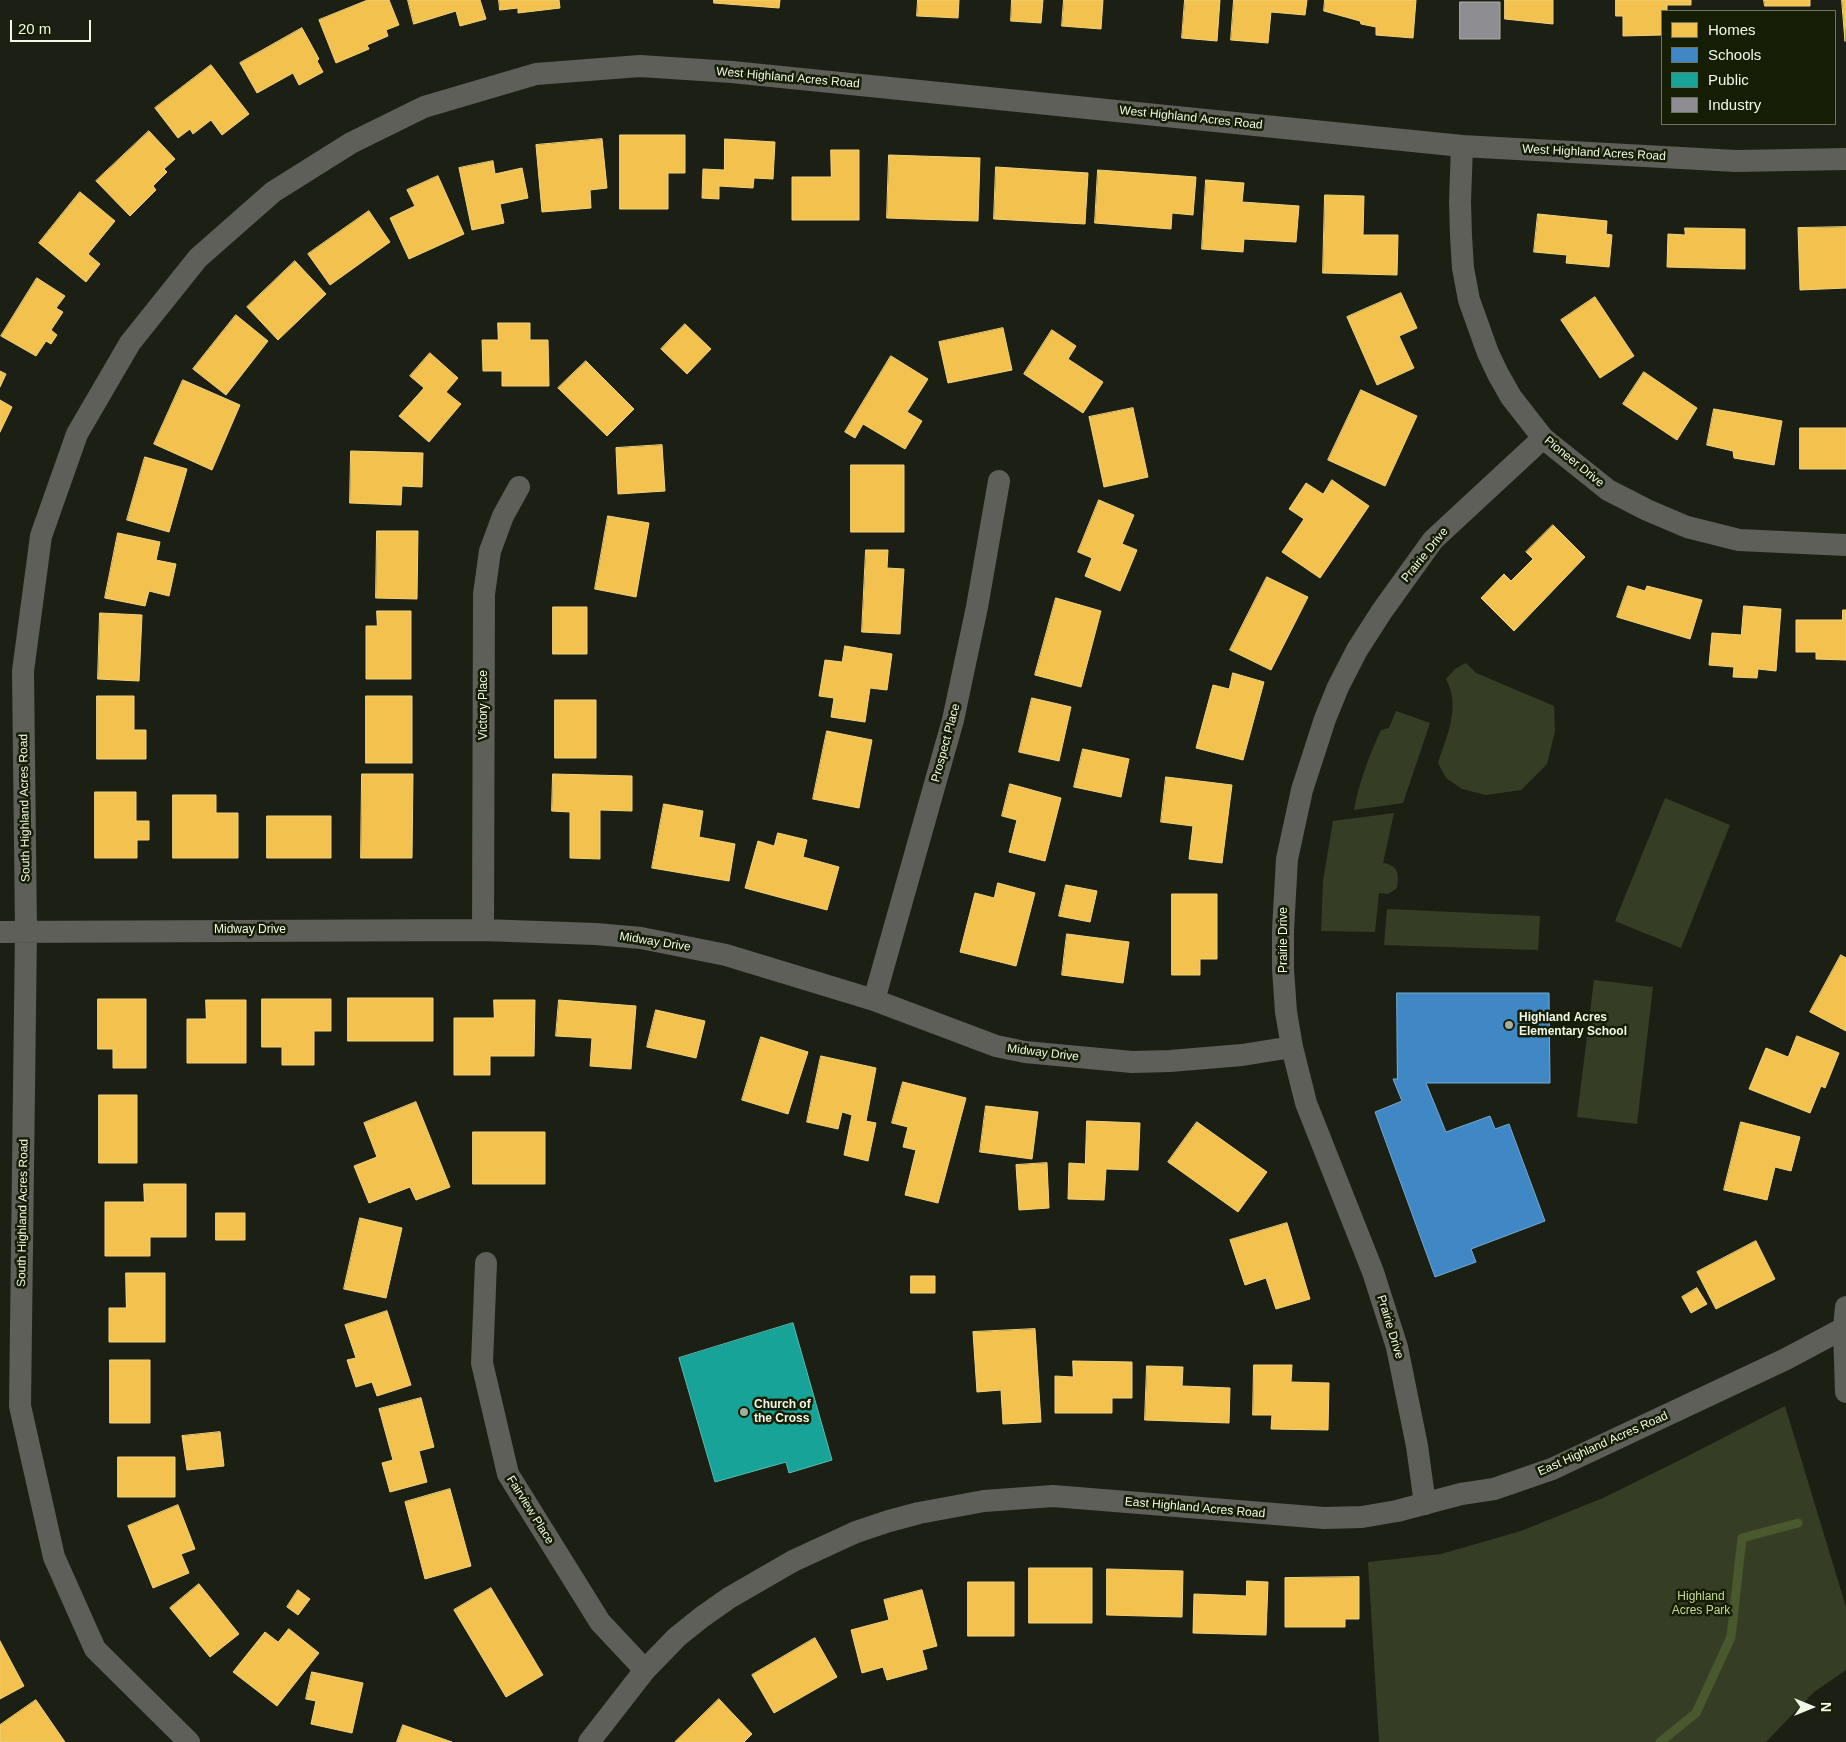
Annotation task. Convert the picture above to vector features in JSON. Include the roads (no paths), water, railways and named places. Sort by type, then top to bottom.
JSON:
[{"type":"street","name":"West Highland Acres Road","points":[[536,74],[640,66],[732,72],[1462,146],[1736,161],[1846,158]]},
{"type":"street","name":"South Highland Acres Road","points":[[189,1742],[95,1649],[54,1557],[20,1406],[26,931],[23,671],[41,536],[77,434],[130,343],[198,258],[273,192],[351,143],[424,107],[536,74]]},
{"type":"street","name":"Pioneer Drive","points":[[1462,146],[1461,236],[1463,268],[1469,300],[1488,353],[1498,374],[1511,396],[1543,438],[1608,490],[1686,527],[1739,540],[1846,545]]},
{"type":"street","name":"Prairie Drive","points":[[1425,1504],[1417,1446],[1397,1347],[1373,1272],[1306,1104],[1292,1047],[1286,1012],[1283,968],[1287,859],[1302,790],[1325,719],[1338,687],[1357,650],[1382,611],[1433,540],[1543,438]]},
{"type":"street","name":"Prospect Place","points":[[874,1000],[953,720],[977,607],[1000,481]]},
{"type":"street","name":"Victory Place","points":[[484,930],[484,594],[490,551],[502,516],[519,487]]},
{"type":"street","name":"Midway Drive","points":[[0,932],[484,930],[596,934],[641,938],[726,956],[874,1000],[996,1046],[1025,1052],[1132,1062],[1242,1055],[1292,1047]]},
{"type":"street","name":"Fairview Place","points":[[486,1263],[482,1363],[508,1474],[600,1622],[645,1670]]},
{"type":"street","name":"East Highland Acres Road","points":[[589,1742],[645,1670],[677,1638],[702,1617],[729,1598],[793,1561],[856,1532],[889,1521],[943,1508],[984,1501],[1053,1496],[1324,1518],[1362,1517],[1425,1504],[1460,1494],[1494,1488],[1552,1469],[1786,1359],[1845,1321]]},
{"type":"street","points":[[1845,1321],[1846,1392]]},
{"type":"waterway","points":[[1660,1742],[1696,1713],[1731,1637],[1742,1538],[1798,1523]]},
{"type":"place","name":"Highland Acres Elementary School","points":[[1509,1025]]},
{"type":"place","name":"Church of the Cross","points":[[744,1412]]},
{"type":"park label","name":"Highland Acres Park","points":[[1701,1604]]}]
